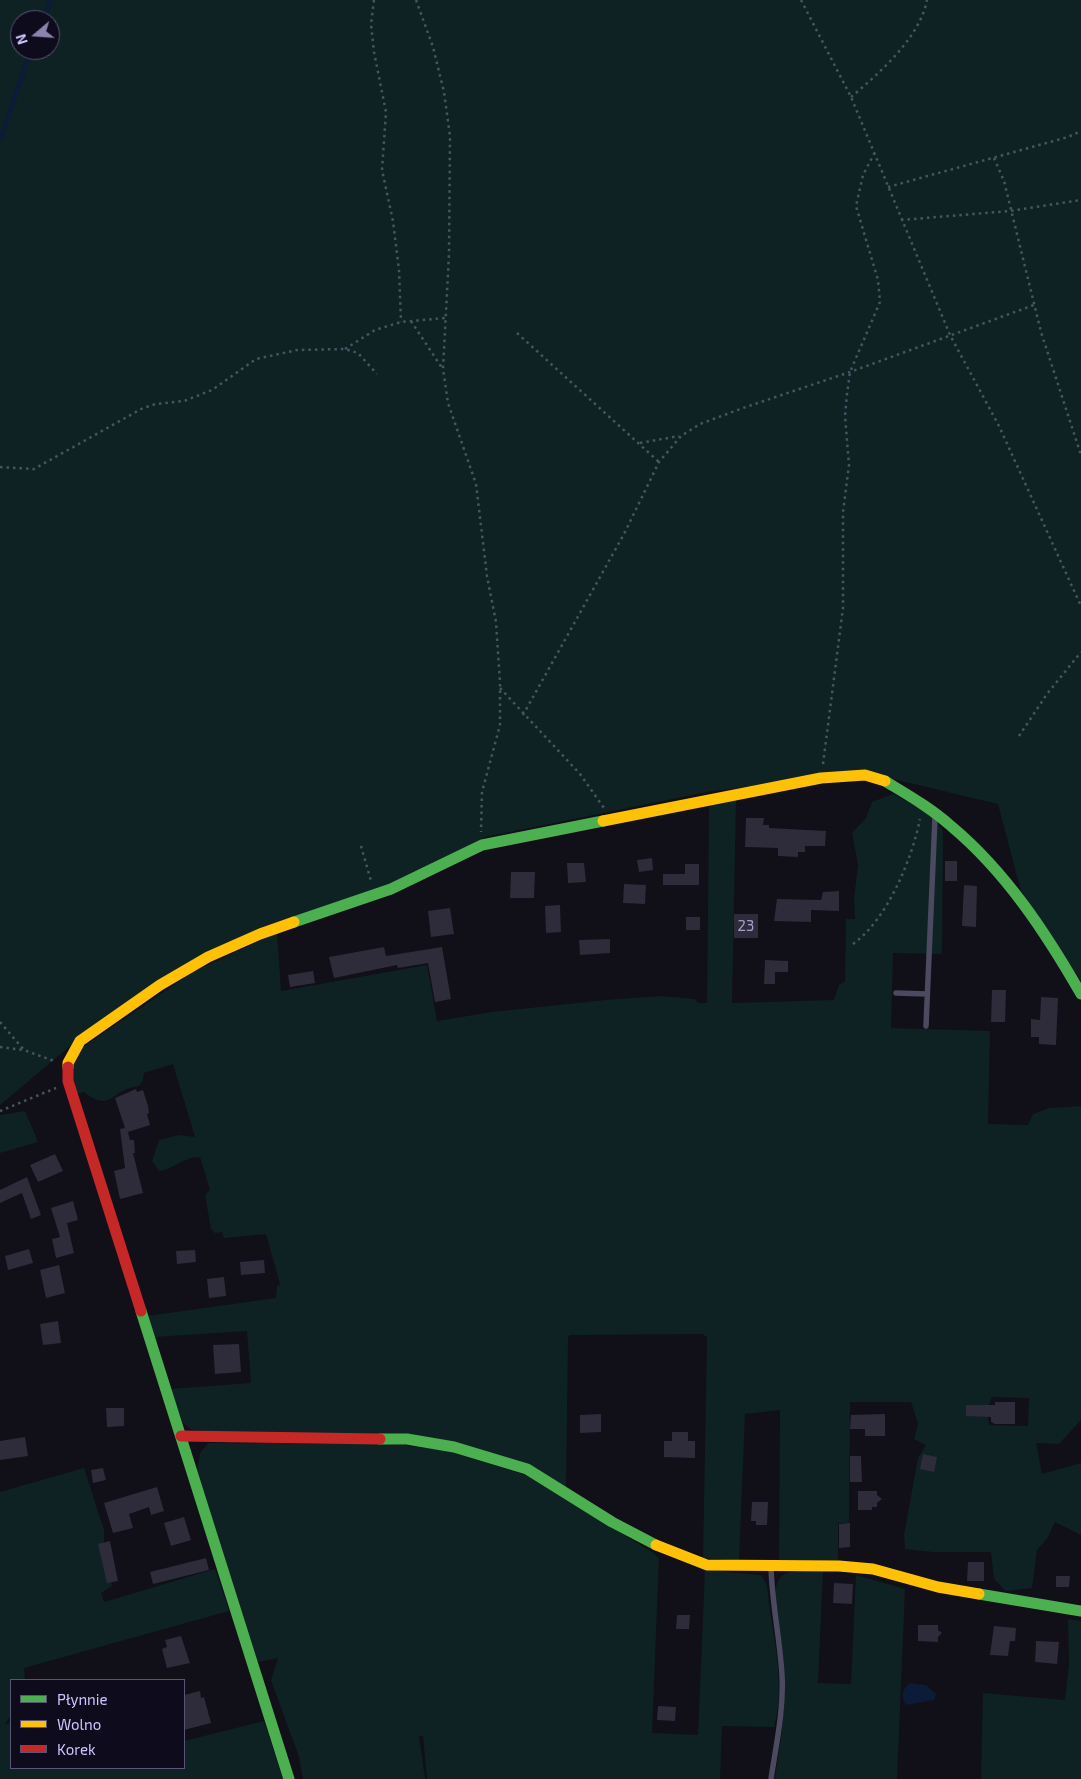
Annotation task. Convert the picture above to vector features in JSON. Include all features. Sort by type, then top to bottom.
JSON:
[{"type":"street","points":[[289,1779],[68,1081],[68,1063],[80,1041],[160,985],[208,957],[260,934],[418,878],[482,845],[822,778],[872,775],[936,812],[979,852],[1045,937],[1081,994]]},
{"type":"street","points":[[181,1436],[342,1440],[407,1439],[454,1447],[527,1469],[612,1522],[670,1552],[707,1564],[771,1567],[839,1566],[873,1569],[938,1587],[1081,1611]]},
{"type":"lane","points":[[926,1026],[936,812]]},
{"type":"lane","points":[[896,993],[927,994]]},
{"type":"lane","points":[[771,1567],[773,1608],[781,1660],[783,1696],[771,1779]]},
{"type":"path","points":[[374,0],[371,24],[374,52],[386,112],[382,170],[394,221],[399,270],[401,322]]},
{"type":"path","points":[[416,0],[433,47],[440,74],[450,136],[449,254],[442,369],[448,403],[476,484],[487,576],[496,622],[500,725],[482,792],[480,816],[482,845]]},
{"type":"path","points":[[802,0],[851,97],[950,335],[999,426],[1081,606]]},
{"type":"path","points":[[851,97],[893,59],[924,15],[927,0]]},
{"type":"path","points":[[888,187],[1068,137],[1081,131]]},
{"type":"path","points":[[822,778],[842,608],[842,512],[848,465],[845,416],[850,372],[880,302],[878,280],[856,206],[863,175],[874,154]]},
{"type":"path","points":[[994,158],[1004,181],[1034,305],[1081,455]]},
{"type":"path","points":[[901,220],[1010,211],[1081,200]]},
{"type":"path","points":[[523,715],[624,534],[658,462],[681,436],[700,424],[1034,305]]},
{"type":"path","points":[[345,349],[375,330],[401,322],[445,318]]},
{"type":"path","points":[[411,321],[442,369]]},
{"type":"path","points":[[517,333],[658,462]]},
{"type":"path","points":[[0,467],[34,469],[143,408],[156,404],[184,401],[212,390],[256,359],[297,350],[345,349],[358,353],[377,374]]},
{"type":"path","points":[[640,444],[681,436]]},
{"type":"path","points":[[1019,736],[1047,694],[1081,652]]},
{"type":"path","points":[[500,687],[523,715],[580,774],[603,804],[610,820]]},
{"type":"path","points":[[852,944],[866,935],[904,875],[916,840],[920,817],[919,802]]},
{"type":"path","points":[[361,846],[375,894]]},
{"type":"path","points":[[0,1022],[24,1050]]},
{"type":"path","points":[[0,1047],[24,1050],[48,1060],[68,1063]]},
{"type":"path","points":[[0,1111],[45,1094],[68,1081]]},
{"type":"green space","points":[[0,0],[1081,0],[1081,981],[1021,891],[998,804],[872,774],[712,791],[485,837],[406,879],[265,926],[75,1042],[0,1105]]},
{"type":"green space","points":[[893,794],[931,814],[943,831],[942,954],[893,953],[891,1028],[990,1031],[988,1124],[1028,1125],[1033,1114],[1049,1108],[1081,1106],[1081,1420],[1059,1444],[1036,1443],[1042,1474],[1081,1463],[1081,1535],[1055,1522],[1047,1539],[1037,1550],[1032,1588],[1006,1591],[994,1579],[991,1552],[933,1552],[905,1549],[904,1535],[918,1458],[926,1445],[914,1439],[918,1424],[911,1402],[850,1402],[849,1523],[838,1523],[838,1561],[779,1560],[780,1410],[745,1414],[739,1561],[703,1558],[707,1337],[702,1334],[570,1335],[568,1337],[566,1487],[476,1448],[192,1430],[183,1423],[170,1389],[251,1383],[247,1331],[154,1337],[147,1316],[276,1298],[277,1286],[280,1284],[266,1234],[224,1238],[222,1232],[215,1233],[211,1229],[205,1195],[210,1190],[200,1157],[189,1158],[170,1168],[159,1171],[152,1161],[159,1140],[179,1135],[195,1137],[173,1064],[144,1073],[143,1080],[139,1086],[122,1091],[106,1101],[100,1101],[84,1092],[77,1094],[71,1073],[76,1052],[193,972],[277,933],[281,991],[427,965],[437,1021],[492,1012],[661,996],[695,999],[698,1003],[707,1003],[709,806],[736,800],[732,1003],[834,1000],[839,985],[845,981],[846,919],[855,919],[854,899],[858,865],[852,833],[866,818],[872,802]],"holes":[[[992,1397],[1029,1398],[1028,1426],[989,1425],[987,1410]]]},
{"type":"green space","points":[[25,1111],[38,1142],[0,1153],[0,1115]]},
{"type":"green space","points":[[208,1443],[390,1444],[445,1450],[526,1475],[652,1552],[659,1558],[652,1733],[698,1735],[705,1570],[761,1575],[767,1585],[779,1674],[778,1709],[774,1727],[722,1726],[720,1779],[427,1779],[423,1736],[419,1736],[425,1779],[303,1779],[299,1757],[271,1680],[278,1658],[258,1662],[197,1471],[200,1453]]},
{"type":"green space","points":[[84,1468],[104,1530],[104,1541],[112,1586],[101,1593],[104,1602],[215,1569],[229,1611],[24,1668],[25,1679],[10,1679],[10,1716],[5,1724],[10,1723],[10,1769],[185,1769],[185,1741],[264,1721],[283,1779],[0,1779],[0,1492]]},
{"type":"green space","points":[[800,1571],[823,1571],[818,1683],[851,1684],[856,1575],[905,1589],[897,1779],[775,1779],[782,1729],[785,1680],[775,1592],[777,1584],[783,1575]]},
{"type":"green space","points":[[1068,1619],[1081,1621],[1081,1779],[981,1779],[983,1693],[1065,1700],[1069,1664]]},
{"type":"water","points":[[910,1683],[926,1685],[936,1694],[934,1700],[906,1705],[903,1693]]},
{"type":"building","points":[[746,818],[764,818],[763,825],[769,825],[769,828],[826,831],[825,846],[805,846],[805,852],[798,852],[798,857],[778,856],[778,848],[745,847]]},
{"type":"building","points":[[652,858],[653,870],[639,872],[637,860]]},
{"type":"building","points":[[945,861],[957,861],[957,881],[945,881]]},
{"type":"building","points":[[567,863],[584,863],[586,882],[568,883]]},
{"type":"building","points":[[685,864],[699,864],[699,885],[663,885],[663,874],[685,874]]},
{"type":"building","points":[[511,872],[535,872],[534,898],[510,898]]},
{"type":"building","points":[[624,884],[646,885],[645,904],[623,903]]},
{"type":"building","points":[[964,885],[977,886],[976,927],[962,926]]},
{"type":"building","points":[[839,891],[839,911],[811,910],[811,922],[774,921],[777,899],[821,900],[823,892]]},
{"type":"building","points":[[560,905],[561,932],[546,933],[545,906]]},
{"type":"building","points":[[450,908],[454,934],[431,937],[428,911]]},
{"type":"building","points":[[734,914],[758,914],[758,938],[734,938]]},
{"type":"building","points":[[686,917],[700,917],[700,930],[686,930]]},
{"type":"building","points":[[610,939],[610,953],[580,955],[579,940]]},
{"type":"building","points":[[384,947],[386,956],[442,947],[451,999],[435,1002],[428,963],[398,968],[397,965],[334,978],[329,957]]},
{"type":"building","points":[[765,960],[788,961],[788,972],[775,972],[775,984],[764,984]]},
{"type":"building","points":[[313,971],[315,983],[290,987],[288,975]]},
{"type":"building","points":[[992,990],[1006,990],[1005,1022],[991,1022]]},
{"type":"building","points":[[1041,997],[1058,998],[1056,1045],[1039,1044],[1039,1037],[1031,1037],[1031,1019],[1040,1020]]},
{"type":"building","points":[[136,1089],[137,1092],[143,1090],[148,1106],[149,1113],[147,1114],[150,1125],[128,1132],[130,1140],[134,1140],[135,1153],[133,1153],[143,1193],[120,1199],[114,1171],[125,1168],[120,1129],[125,1128],[115,1098]]},
{"type":"building","points":[[55,1154],[63,1171],[38,1182],[30,1165]]},
{"type":"building","points":[[27,1177],[41,1215],[31,1219],[22,1193],[0,1203],[0,1190]]},
{"type":"building","points":[[73,1201],[78,1220],[67,1223],[74,1253],[56,1258],[52,1239],[60,1237],[51,1208]]},
{"type":"building","points":[[29,1249],[33,1263],[8,1270],[5,1256]]},
{"type":"building","points":[[195,1250],[196,1262],[177,1264],[176,1251]]},
{"type":"building","points":[[264,1260],[265,1273],[241,1275],[240,1262]]},
{"type":"building","points":[[59,1265],[65,1293],[46,1298],[40,1270]]},
{"type":"building","points":[[224,1277],[226,1296],[209,1298],[207,1279]]},
{"type":"building","points":[[58,1321],[61,1343],[43,1345],[40,1324]]},
{"type":"building","points":[[239,1344],[241,1372],[215,1374],[213,1345]]},
{"type":"building","points":[[995,1402],[1015,1402],[1015,1424],[995,1424],[991,1422],[991,1417],[966,1416],[966,1405],[995,1405]]},
{"type":"building","points":[[106,1408],[124,1408],[124,1426],[107,1427]]},
{"type":"building","points":[[601,1414],[601,1432],[580,1433],[580,1415]]},
{"type":"building","points":[[885,1414],[885,1436],[865,1436],[865,1429],[850,1429],[851,1415]]},
{"type":"building","points":[[672,1432],[688,1432],[688,1441],[695,1441],[695,1458],[664,1457],[664,1441],[672,1441]]},
{"type":"building","points":[[25,1437],[28,1456],[0,1460],[0,1441]]},
{"type":"building","points":[[923,1454],[937,1457],[934,1472],[920,1469]]},
{"type":"building","points":[[850,1456],[861,1456],[862,1482],[850,1482]]},
{"type":"building","points":[[103,1468],[106,1480],[93,1483],[91,1470]]},
{"type":"building","points":[[157,1487],[164,1511],[151,1515],[149,1507],[129,1514],[133,1528],[113,1533],[104,1503]]},
{"type":"building","points":[[858,1491],[877,1491],[877,1495],[882,1499],[877,1503],[877,1507],[872,1507],[872,1510],[858,1510]]},
{"type":"building","points":[[752,1502],[768,1502],[767,1525],[756,1525],[756,1521],[751,1521]]},
{"type":"building","points":[[184,1517],[191,1540],[171,1546],[164,1523]]},
{"type":"building","points":[[850,1523],[850,1547],[839,1548],[839,1524]]},
{"type":"building","points":[[110,1541],[118,1581],[107,1583],[98,1544]]},
{"type":"building","points":[[206,1558],[209,1570],[153,1584],[150,1572]]},
{"type":"building","points":[[968,1562],[984,1562],[984,1581],[967,1581]]},
{"type":"building","points":[[1056,1576],[1070,1576],[1069,1587],[1056,1587]]},
{"type":"building","points":[[834,1583],[853,1584],[852,1604],[833,1603]]},
{"type":"building","points":[[677,1615],[690,1615],[689,1629],[676,1629]]},
{"type":"building","points":[[918,1625],[938,1625],[938,1630],[942,1633],[938,1637],[938,1642],[918,1641]]},
{"type":"building","points":[[994,1626],[1016,1628],[1015,1641],[1010,1641],[1008,1656],[990,1655]]},
{"type":"building","points":[[181,1636],[190,1663],[167,1668],[162,1649],[167,1647],[165,1640]]},
{"type":"building","points":[[1036,1641],[1059,1642],[1057,1664],[1035,1662]]},
{"type":"building","points":[[200,1691],[201,1698],[204,1697],[211,1723],[185,1730],[185,1695]]},
{"type":"building","points":[[658,1706],[676,1707],[675,1721],[657,1720]]},
{"type":"waterway","points":[[47,10],[51,0]]},
{"type":"waterway","points":[[0,140],[28,60]]},
{"type":"traffic: fast","points":[[885,781],[943,819],[990,863],[1024,904],[1054,948],[1081,994]]},
{"type":"traffic: fast","points":[[294,922],[391,889],[482,845],[603,821]]},
{"type":"traffic: fast","points":[[141,1311],[289,1779]]},
{"type":"traffic: fast","points":[[380,1439],[407,1439],[454,1447],[527,1469],[612,1522],[656,1545]]},
{"type":"traffic: fast","points":[[979,1594],[1081,1611]]},
{"type":"traffic: slow","points":[[603,821],[821,778],[865,775],[885,781]]},
{"type":"traffic: slow","points":[[68,1067],[68,1063],[80,1041],[160,985],[208,957],[260,934],[294,922]]},
{"type":"traffic: slow","points":[[656,1545],[707,1565],[839,1566],[873,1569],[938,1587],[979,1594]]},
{"type":"traffic: jam","points":[[68,1067],[68,1081],[141,1311]]},
{"type":"traffic: jam","points":[[181,1436],[380,1439]]}]
